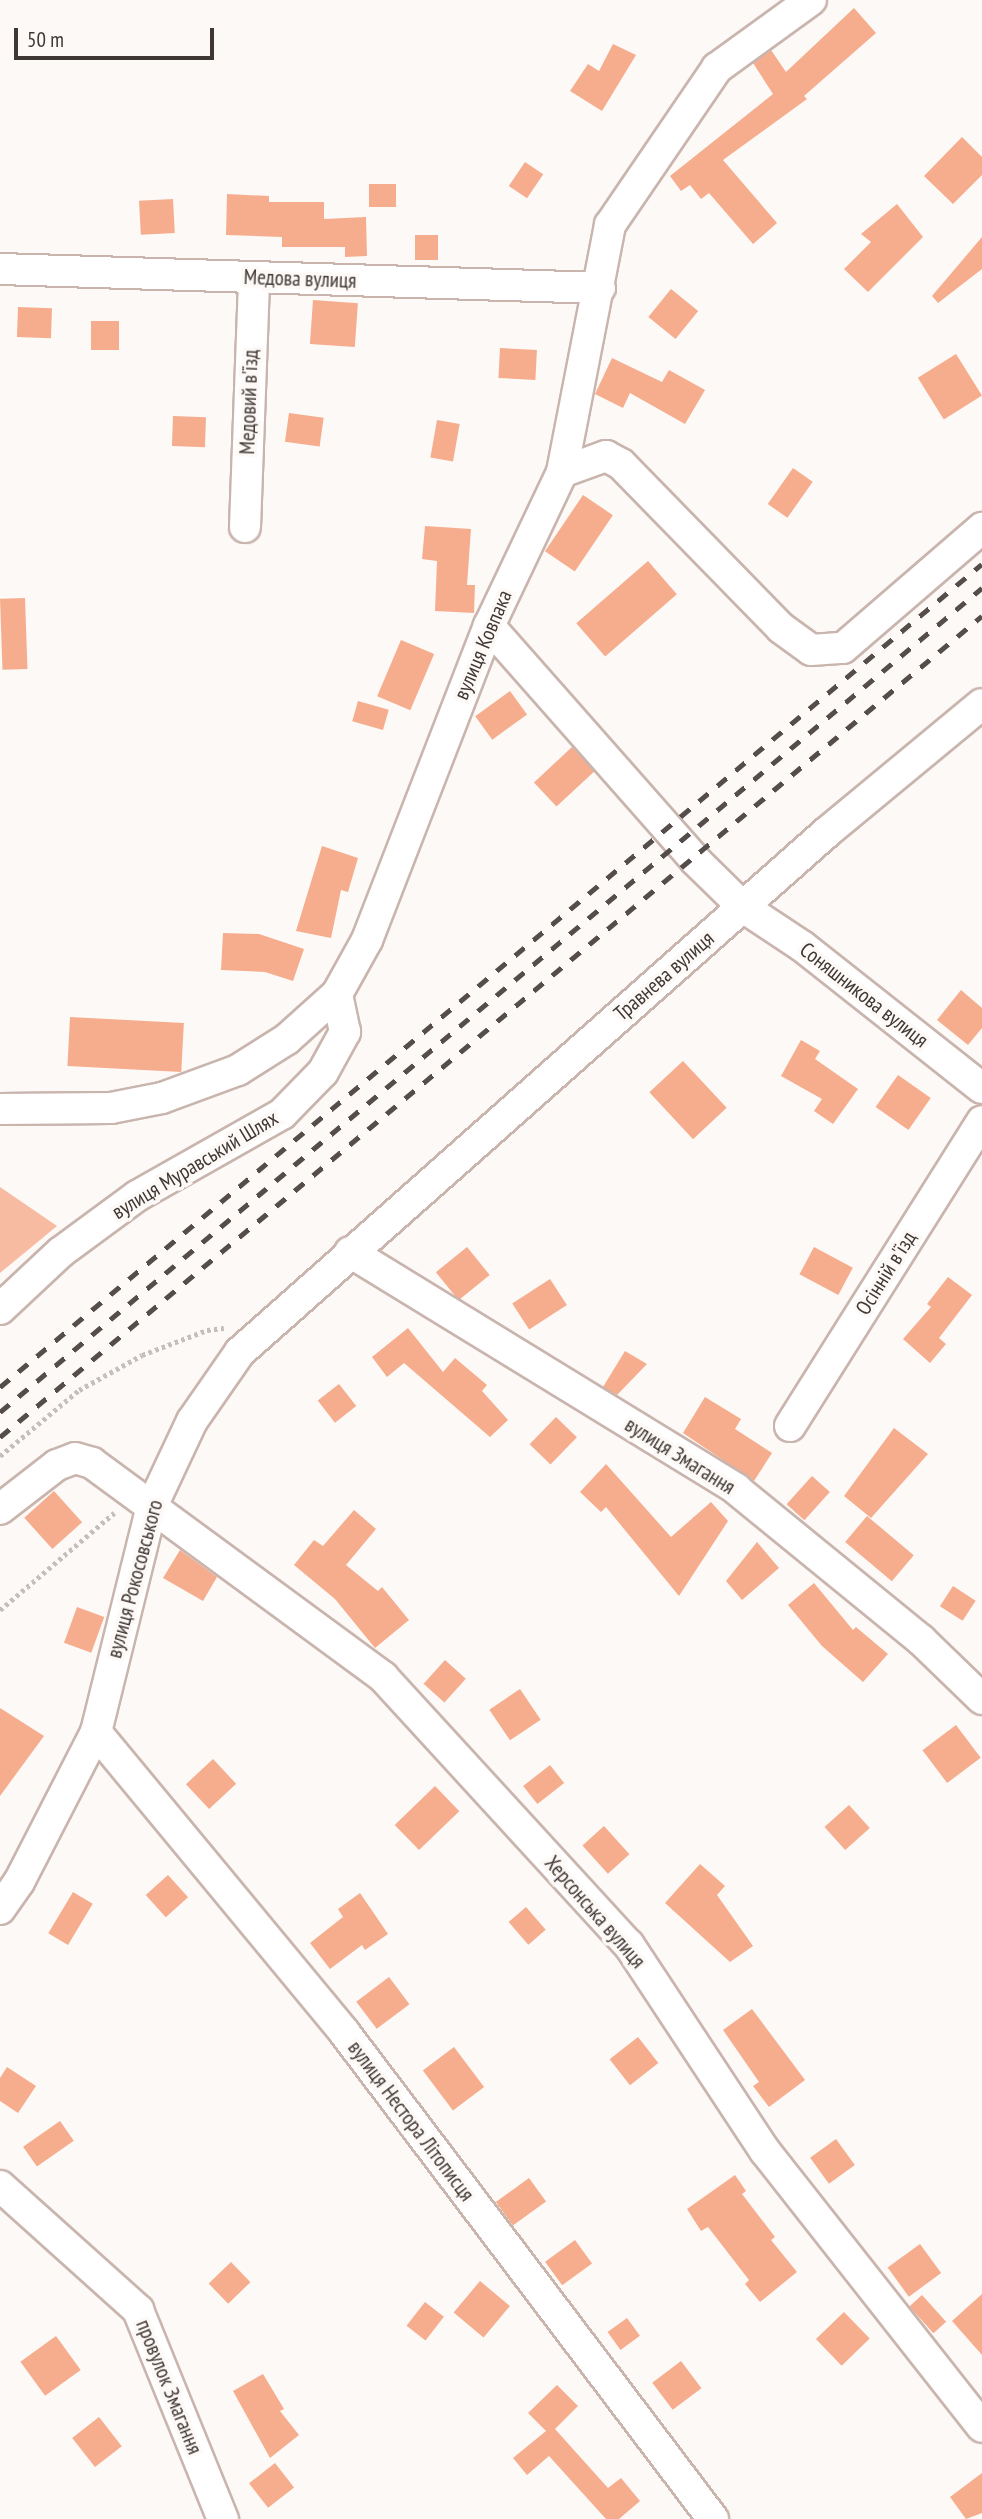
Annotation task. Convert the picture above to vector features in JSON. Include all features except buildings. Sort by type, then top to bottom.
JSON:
[{"type":"street","name":"вулиця Ковпака","points":[[0,1109],[111,1108],[162,1098],[238,1070],[287,1039],[337,994],[367,940],[489,626],[562,472],[611,225],[717,68],[811,0]]},
{"type":"street","name":"Медова вулиця","points":[[0,269],[600,288]]},
{"type":"street","name":"Медовий в'їзд","points":[[244,527],[254,277]]},
{"type":"street","points":[[562,472],[606,456],[621,464],[796,642],[811,650],[843,648],[982,528]]},
{"type":"street","name":"Соняшникова вулиця","points":[[489,626],[695,860],[743,906],[802,946],[982,1088]]},
{"type":"street","name":"Травнева вулиця","points":[[350,1252],[743,906],[982,704]]},
{"type":"street","name":"вулиця Муравський Шлях","points":[[0,1309],[61,1252],[137,1196],[282,1114],[323,1072],[345,1032],[337,994]]},
{"type":"street","name":"Осінній в'їзд","points":[[790,1426],[982,1121]]},
{"type":"street","name":"вулиця Рокосовського","points":[[0,1909],[19,1882],[96,1732],[144,1500],[192,1421],[240,1352],[350,1252]]},
{"type":"street","name":"вулиця Змагання","points":[[350,1252],[736,1489],[921,1640],[982,1699]]},
{"type":"street","name":"Херсонська вулиця","points":[[0,1509],[57,1465],[75,1458],[92,1463],[383,1677],[629,1945],[765,2151],[982,2427]]},
{"type":"street","name":"вулиця Нестора Літописця","points":[[96,1732],[344,2032],[713,2519]]},
{"type":"street","name":"провулок Змагання","points":[[0,2186],[138,2310],[223,2519]]},
{"type":"path","points":[[0,1456],[79,1390],[142,1355],[207,1330],[271,1324]]},
{"type":"path","points":[[0,1610],[144,1500]]},
{"type":"shaded area","points":[[0,1187],[57,1226],[0,1273]]},
{"type":"railway","points":[[0,1387],[982,564]]},
{"type":"railway","points":[[0,1412],[982,588]]},
{"type":"railway","points":[[0,1437],[982,616]]}]
